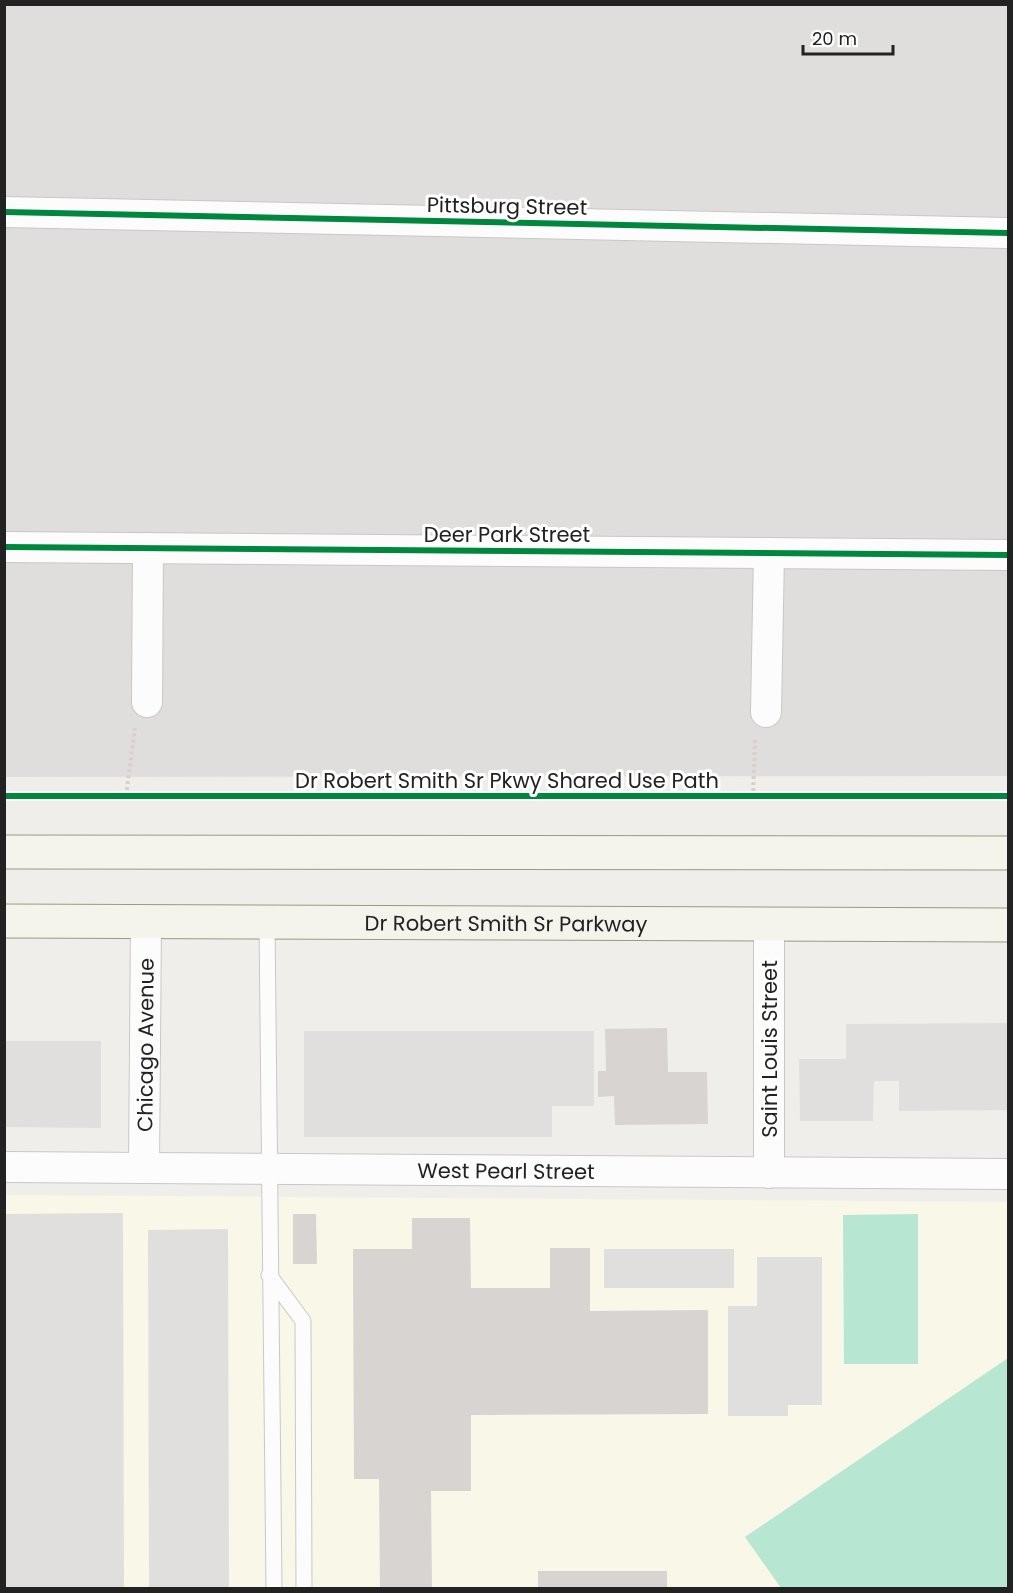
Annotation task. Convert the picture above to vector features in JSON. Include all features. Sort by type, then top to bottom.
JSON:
[{"type":"street","name":"Pittsburg Street","points":[[4,212],[1008,233]]},
{"type":"street","name":"Deer Park Street","points":[[4,547],[1008,555]]},
{"type":"street","points":[[147,702],[148,548]]},
{"type":"street","points":[[766,712],[769,553]]},
{"type":"street","points":[[4,852],[1008,853]]},
{"type":"street","name":"Dr Robert Smith Sr Parkway","points":[[4,921],[1008,925]]},
{"type":"street","name":"Chicago Avenue","points":[[144,1168],[146,921]]},
{"type":"street","name":"Saint Louis Street","points":[[769,924],[769,1173]]},
{"type":"street","name":"West Pearl Street","points":[[4,1167],[1008,1174]]},
{"type":"lane","points":[[267,923],[274,1588]]},
{"type":"lane","points":[[269,1275],[303,1321],[304,1588]]},
{"type":"path","points":[[126,796],[136,710],[147,702]]},
{"type":"path","points":[[753,796],[756,719],[766,712]]},
{"type":"path","points":[[115,796],[138,796]]},
{"type":"shaded area","points":[[4,5],[1008,5],[1008,776],[5,777]]},
{"type":"shaded area","points":[[1008,1023],[1008,1110],[899,1111],[899,1081],[874,1081],[873,1121],[800,1121],[799,1059],[846,1059],[846,1024]]},
{"type":"shaded area","points":[[304,1031],[594,1031],[594,1106],[552,1106],[552,1137],[304,1137]]},
{"type":"shaded area","points":[[5,1041],[101,1041],[101,1128],[5,1127]]},
{"type":"shaded area","points":[[5,1195],[1008,1202],[1008,1588],[5,1588]]},
{"type":"shaded area","points":[[123,1213],[124,1588],[5,1588],[5,1214]]},
{"type":"shaded area","points":[[228,1229],[229,1588],[149,1588],[148,1230]]},
{"type":"shaded area","points":[[604,1249],[734,1249],[734,1288],[604,1288]]},
{"type":"shaded area","points":[[757,1257],[822,1257],[822,1405],[788,1405],[788,1416],[728,1416],[728,1306],[757,1306]]},
{"type":"green space","points":[[918,1214],[918,1364],[844,1364],[843,1215]]},
{"type":"green space","points":[[1008,1358],[1008,1588],[781,1588],[745,1537]]},
{"type":"building","points":[[667,1028],[668,1072],[707,1072],[708,1124],[615,1125],[614,1096],[598,1097],[598,1071],[606,1071],[605,1029]]},
{"type":"building","points":[[293,1214],[316,1214],[317,1264],[293,1264]]},
{"type":"building","points":[[412,1218],[470,1218],[471,1288],[550,1288],[550,1248],[590,1248],[590,1311],[708,1310],[708,1414],[471,1415],[471,1491],[431,1491],[432,1588],[380,1588],[379,1479],[354,1479],[353,1249],[412,1249]]},
{"type":"building","points":[[538,1571],[667,1571],[667,1588],[538,1588]]},
{"type":"cycle path","points":[[4,212],[1008,233]]},
{"type":"cycle path","points":[[4,547],[1008,555]]},
{"type":"cycle path","name":"Dr Robert Smith Sr Pkwy Shared Use Path","points":[[4,796],[1008,796]]}]
